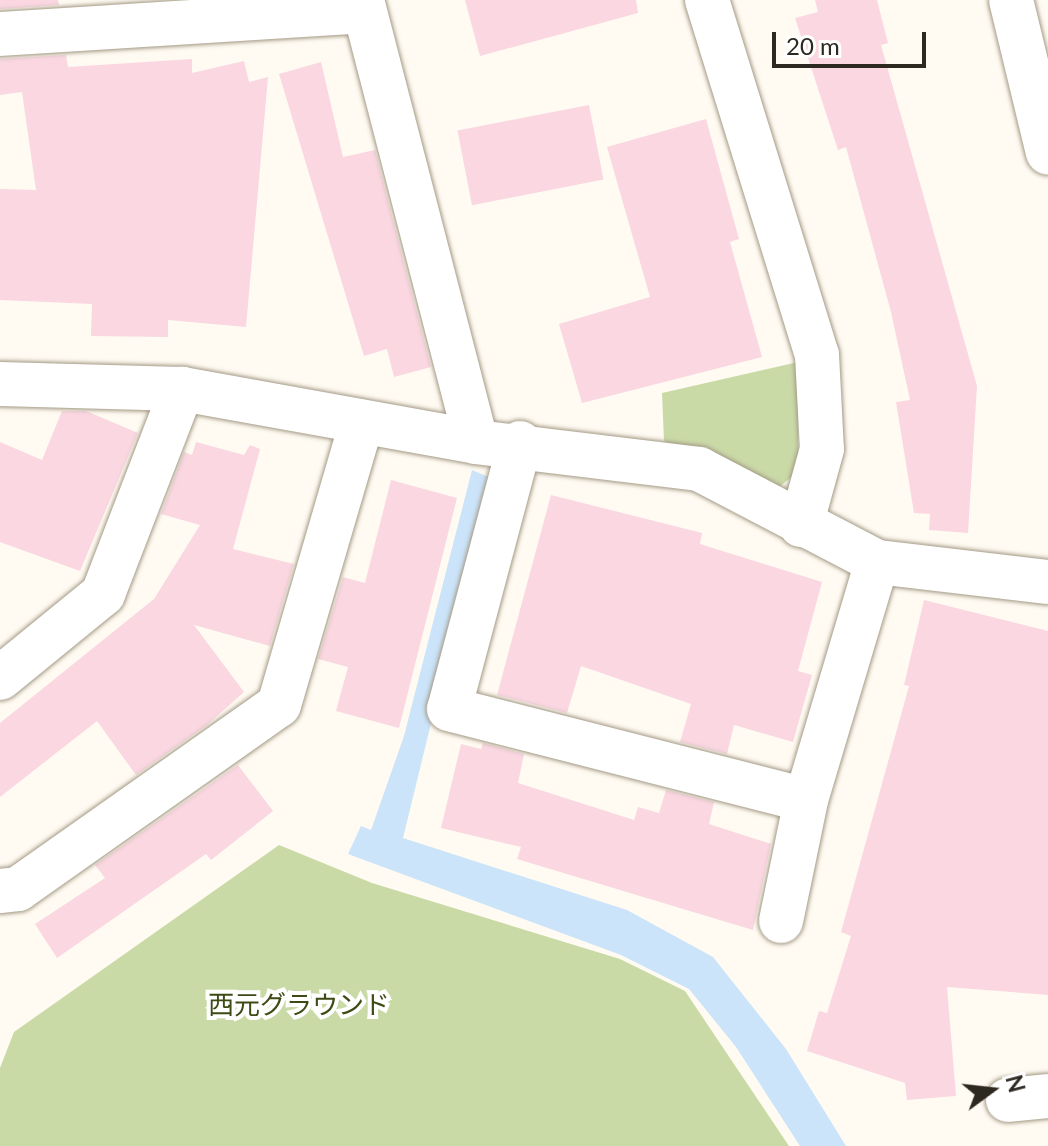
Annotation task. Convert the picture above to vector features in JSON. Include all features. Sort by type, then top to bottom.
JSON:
[{"type":"street","points":[[707,0],[817,355],[822,449],[801,525]]},
{"type":"street","points":[[1011,0],[1048,153]]},
{"type":"street","points":[[0,34],[94,13],[363,5],[476,442]]},
{"type":"street","points":[[0,384],[182,389],[476,442],[520,443],[699,469],[801,525],[877,562],[1048,582]]},
{"type":"street","points":[[0,678],[103,594],[182,389]]},
{"type":"street","points":[[0,891],[18,889],[279,705],[362,422]]},
{"type":"street","points":[[520,443],[449,709],[806,800]]},
{"type":"street","points":[[781,921],[806,800],[877,562]]},
{"type":"green space","points":[[798,362],[798,472],[775,490],[664,441],[662,393]]},
{"type":"green space","name":"西元グラウンド","points":[[279,845],[372,883],[620,959],[685,991],[789,1146],[0,1146],[0,1068],[14,1032]]},
{"type":"water","points":[[472,470],[491,478],[403,838],[627,910],[713,957],[786,1049],[846,1146],[800,1146],[736,1047],[689,989],[621,955],[348,854],[361,826],[371,830],[404,736]]},
{"type":"building","points":[[0,0],[58,0],[59,5],[0,9]]},
{"type":"building","points":[[465,0],[636,0],[638,13],[480,56]]},
{"type":"building","points":[[815,0],[877,0],[888,43],[881,45],[977,386],[968,533],[929,530],[930,514],[914,513],[896,402],[910,400],[891,312],[846,147],[838,150],[795,18],[818,12]]},
{"type":"building","points":[[66,55],[68,67],[192,59],[192,73],[244,61],[249,82],[268,77],[246,327],[168,320],[168,337],[91,336],[92,304],[0,300],[0,189],[36,190],[22,92],[0,95],[0,59]]},
{"type":"building","points":[[321,62],[343,157],[375,150],[431,367],[394,377],[387,349],[364,356],[279,74]]},
{"type":"building","points":[[589,105],[604,180],[472,205],[457,131]]},
{"type":"building","points":[[706,119],[739,239],[730,242],[762,357],[582,403],[559,324],[650,297],[607,147]]},
{"type":"building","points":[[62,411],[86,411],[138,433],[80,571],[0,542],[0,442],[42,460]]},
{"type":"building","points":[[196,442],[244,455],[250,445],[260,449],[233,549],[294,564],[270,646],[194,625],[244,692],[207,725],[136,775],[97,721],[0,797],[0,723],[154,599],[200,525],[161,514],[184,452],[192,455]]},
{"type":"building","points":[[391,480],[457,498],[399,728],[336,711],[348,667],[318,659],[343,577],[365,583]]},
{"type":"building","points":[[551,495],[702,533],[700,544],[822,582],[798,671],[812,675],[793,742],[734,725],[727,754],[680,742],[691,704],[581,666],[567,713],[497,695]]},
{"type":"building","points":[[924,600],[1048,631],[1048,995],[947,987],[956,1096],[907,1100],[905,1083],[807,1051],[819,1011],[827,1013],[851,936],[841,932],[909,686],[904,685]]},
{"type":"building","points":[[483,743],[524,754],[518,783],[634,820],[638,807],[659,813],[666,790],[714,802],[709,824],[771,844],[753,930],[517,859],[521,847],[441,828],[461,744],[481,749]]},
{"type":"building","points":[[238,765],[273,811],[211,860],[206,854],[57,958],[35,924],[105,878],[95,865]]}]
